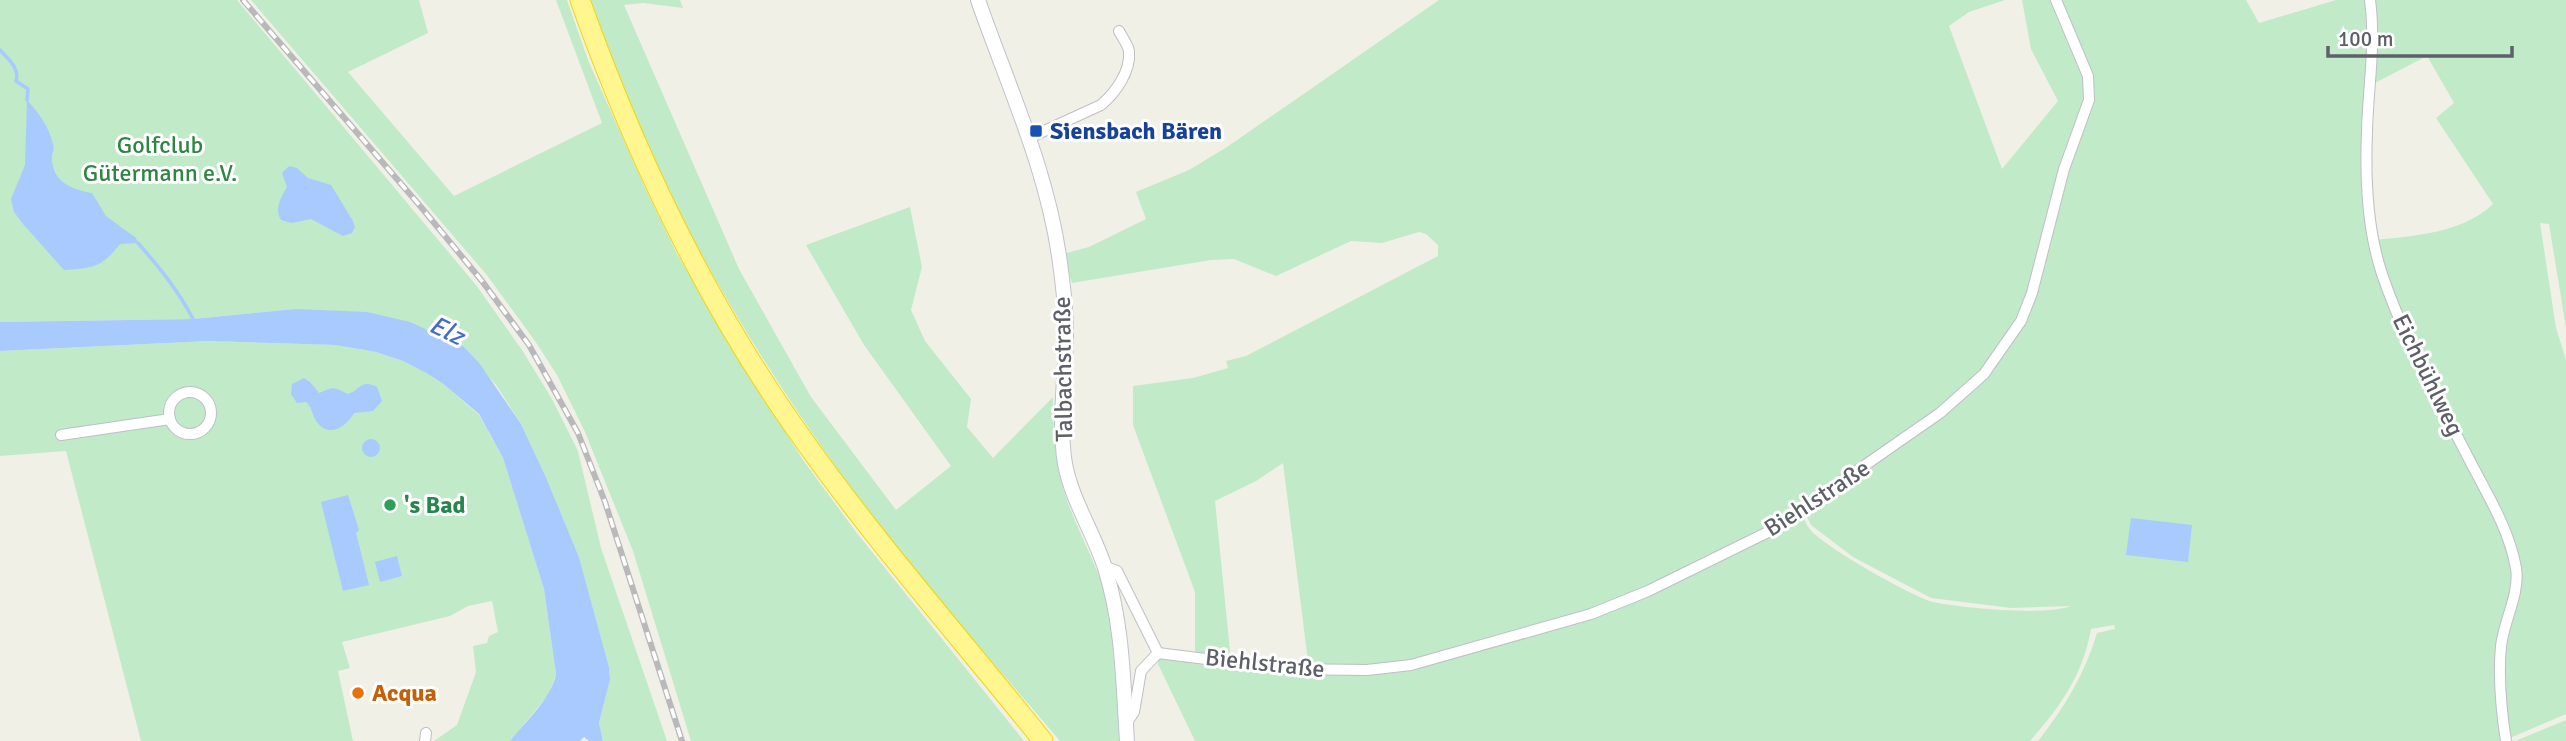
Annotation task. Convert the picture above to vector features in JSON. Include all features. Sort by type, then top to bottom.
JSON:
[{"type":"highway","points":[[580,0],[601,60],[654,184],[757,369],[823,468],[939,616],[1043,741]]},
{"type":"street","name":"Talbachstraße","points":[[978,0],[1029,138],[1060,260],[1066,330],[1062,417],[1065,465],[1071,488],[1104,566],[1118,615],[1127,741]]},
{"type":"street","name":"Biehlstraße","points":[[1158,653],[1286,669],[1367,670],[1410,665],[1591,614],[1648,591],[1772,530],[1804,511],[1825,492],[1940,413],[1984,374],[2021,321],[2032,293],[2064,169],[2088,100],[2088,76],[2056,0]]},
{"type":"street","name":"Eichbühlweg","points":[[2370,0],[2374,26],[2367,131],[2368,193],[2376,255],[2426,375],[2507,533],[2516,571],[2516,584],[2501,655],[2500,699],[2506,741]]},
{"type":"street","points":[[1029,138],[1101,105],[1110,97],[1126,71],[1128,60],[1129,49],[1119,31]]},
{"type":"street","points":[[61,435],[170,419]]},
{"type":"street","points":[[1104,566],[1117,571],[1158,653],[1141,671],[1134,712],[1126,724]]},
{"type":"green space","name":"Golfclub Gütermann e.V.","points":[[0,0],[237,0],[476,285],[522,350],[552,399],[578,451],[601,548],[667,741],[603,741],[599,723],[610,680],[609,667],[579,557],[521,424],[496,385],[463,346],[295,309],[193,319],[0,322]]},
{"type":"green space","points":[[251,0],[419,0],[428,33],[348,72],[454,196],[602,123],[556,0],[567,0],[588,60],[645,188],[677,254],[721,329],[803,460],[856,532],[1024,741],[691,741],[633,551],[585,432],[557,375],[486,274]]},
{"type":"green space","points":[[591,0],[680,0],[683,8],[643,3],[624,5],[739,269],[811,397],[896,510],[951,466],[864,345],[806,245],[910,207],[922,267],[911,310],[925,341],[971,399],[967,427],[993,458],[1053,397],[1060,477],[1111,612],[1117,656],[1119,741],[1060,741],[927,585],[851,488],[760,354],[679,212],[634,114]]},
{"type":"green space","points":[[1439,0],[2005,0],[1969,12],[1949,26],[2002,169],[2058,101],[2031,49],[2022,0],[2246,0],[2259,23],[2336,0],[2566,0],[2566,328],[2549,224],[2540,223],[2556,328],[2566,360],[2566,714],[2503,741],[2038,741],[2073,690],[2097,633],[2115,629],[2114,625],[2091,629],[2082,661],[2069,690],[2030,741],[1195,741],[1158,659],[1165,657],[1195,661],[1195,592],[1133,425],[1133,386],[1193,378],[1228,368],[1226,361],[1246,356],[1438,256],[1438,245],[1426,234],[1419,232],[1382,243],[1351,241],[1276,276],[1234,259],[1211,260],[1072,283],[1063,254],[1089,247],[1146,219],[1136,192],[1189,170],[1227,147]],"holes":[[[2427,56],[2454,103],[2436,118],[2493,204],[2481,214],[2453,227],[2374,240],[2367,131],[2371,85]],[[2027,292],[2037,294],[2026,323],[1989,376],[1804,511],[1811,525],[1853,557],[1931,598],[2011,608],[2071,606],[2024,611],[1982,609],[1933,602],[1888,581],[1830,546],[1809,528],[1800,509],[1917,426],[1960,390],[1995,353]],[[1283,463],[1309,669],[1231,661],[1215,501],[1256,481]]]},
{"type":"green space","points":[[209,341],[335,345],[376,352],[403,361],[428,374],[479,415],[503,458],[544,589],[556,674],[549,694],[510,741],[434,741],[457,725],[476,672],[473,646],[487,643],[489,636],[498,632],[492,601],[468,606],[450,616],[342,642],[350,668],[338,671],[353,741],[141,741],[66,451],[0,456],[0,351]]},
{"type":"green space","points":[[2566,720],[2566,741],[2515,741]]},
{"type":"water","points":[[27,100],[49,132],[53,146],[53,168],[60,180],[78,190],[92,193],[106,216],[136,238],[138,243],[120,244],[96,265],[64,270],[23,224],[14,212],[11,199],[25,165]]},
{"type":"water","points":[[289,166],[297,168],[308,178],[331,185],[353,221],[355,227],[352,233],[343,236],[311,219],[292,223],[281,220],[278,207],[287,187],[282,173]]},
{"type":"water","points":[[295,309],[367,312],[410,322],[463,346],[480,364],[521,424],[579,557],[609,667],[610,680],[599,723],[603,741],[589,741],[584,737],[580,741],[510,741],[543,701],[556,674],[544,589],[503,458],[479,414],[442,383],[403,361],[376,352],[335,345],[209,341],[0,351],[0,322],[193,319]]},
{"type":"water","points":[[304,378],[319,393],[334,388],[348,394],[364,384],[371,385],[377,387],[382,401],[373,411],[354,413],[342,426],[327,430],[317,422],[306,402],[297,403],[291,394],[292,384]]},
{"type":"water","points":[[371,439],[379,444],[380,448],[375,456],[371,457],[363,452],[362,448],[367,440]]},
{"type":"water","points":[[348,495],[359,530],[356,533],[369,585],[343,591],[321,502]]},
{"type":"water","points":[[2131,518],[2192,525],[2188,562],[2126,555]]},
{"type":"water","points":[[397,556],[402,576],[380,582],[375,562]]},
{"type":"waterway","points":[[0,50],[15,68],[16,81],[28,89],[27,100]]},
{"type":"waterway","points":[[138,243],[168,279],[193,319]]},
{"type":"railway","points":[[243,0],[421,207],[482,281],[529,345],[578,433],[605,502],[682,741]]},
{"type":"place","name":"Siensbach Bären","points":[[1036,131]]},
{"type":"place","name":"'s Bad","points":[[390,505]]},
{"type":"place","name":"Acqua","points":[[358,693]]},
{"type":"water label","name":"Elz","points":[[447,330]]}]
